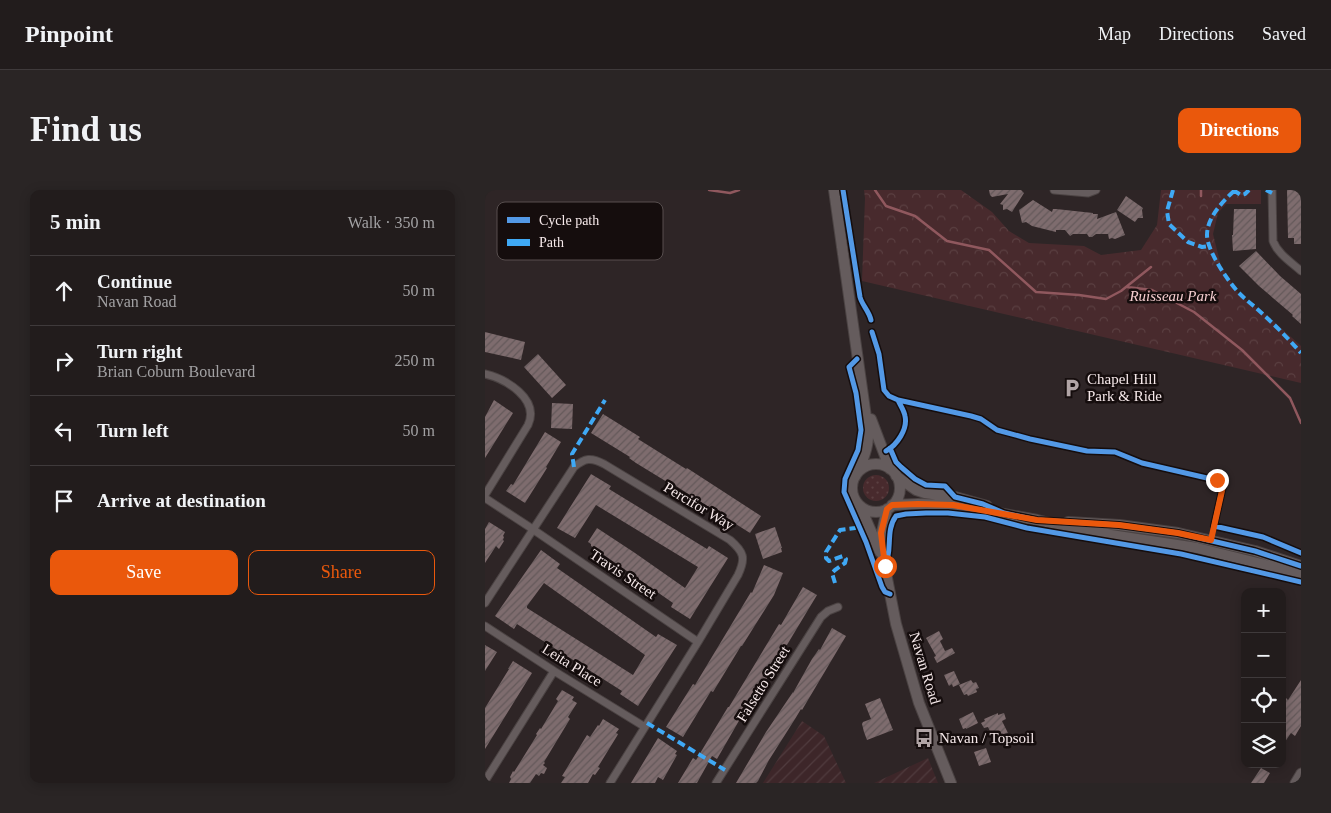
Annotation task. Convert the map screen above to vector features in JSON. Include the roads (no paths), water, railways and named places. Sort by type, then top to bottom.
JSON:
[{"type":"main road","points":[[834,190],[869,440],[852,489],[859,505],[876,512],[890,507],[918,504],[953,505],[1003,513],[1084,531],[1197,548],[1301,574]]},
{"type":"main road","points":[[865,403],[893,473],[899,483],[897,498],[890,507]]},
{"type":"main road","points":[[855,477],[864,468],[871,465],[884,466],[916,490],[983,504],[1003,513]]},
{"type":"main road","name":"Navan Road","points":[[859,505],[883,558]]},
{"type":"main road","name":"Navan Road","points":[[890,507],[881,533],[883,558],[896,624],[919,703],[951,783]]},
{"type":"main road","points":[[1037,520],[1119,525],[1178,533],[1255,551],[1301,566]]},
{"type":"street","points":[[1054,190],[1088,193],[1097,190]]},
{"type":"street","points":[[1272,190],[1273,240],[1280,252],[1301,271]]},
{"type":"street","points":[[485,374],[509,383],[528,403],[531,412],[528,425],[485,495]]},
{"type":"street","name":"Percifor Way","points":[[485,603],[574,467],[581,461],[589,459],[604,464],[730,540],[742,552],[742,567],[698,642],[610,783]]},
{"type":"street","name":"Travis Street","points":[[485,498],[698,642]]},
{"type":"street","name":"Falsetto Street","points":[[716,783],[821,618],[828,611],[838,607]]},
{"type":"street","name":"Leita Place","points":[[485,626],[645,727]]},
{"type":"street","points":[[485,781],[554,671]]},
{"type":"street","points":[[1295,783],[1301,773]]},
{"type":"waterway","points":[[709,190],[730,193],[739,190]]},
{"type":"waterway","points":[[875,190],[886,206],[915,216],[947,241],[989,250],[1036,292],[1106,299],[1121,291],[1151,267]]},
{"type":"waterway","points":[[1201,190],[1201,196]]},
{"type":"waterway","points":[[1127,287],[1152,290],[1194,312],[1242,350],[1290,398],[1301,423]]},
{"type":"place","name":"Chapel Hill Park & Ride","points":[[1072,388]]},
{"type":"place","name":"Navan / Topsoil","points":[[924,738]]},
{"type":"park label","name":"Ruisseau Park","points":[[1173,296]]}]
